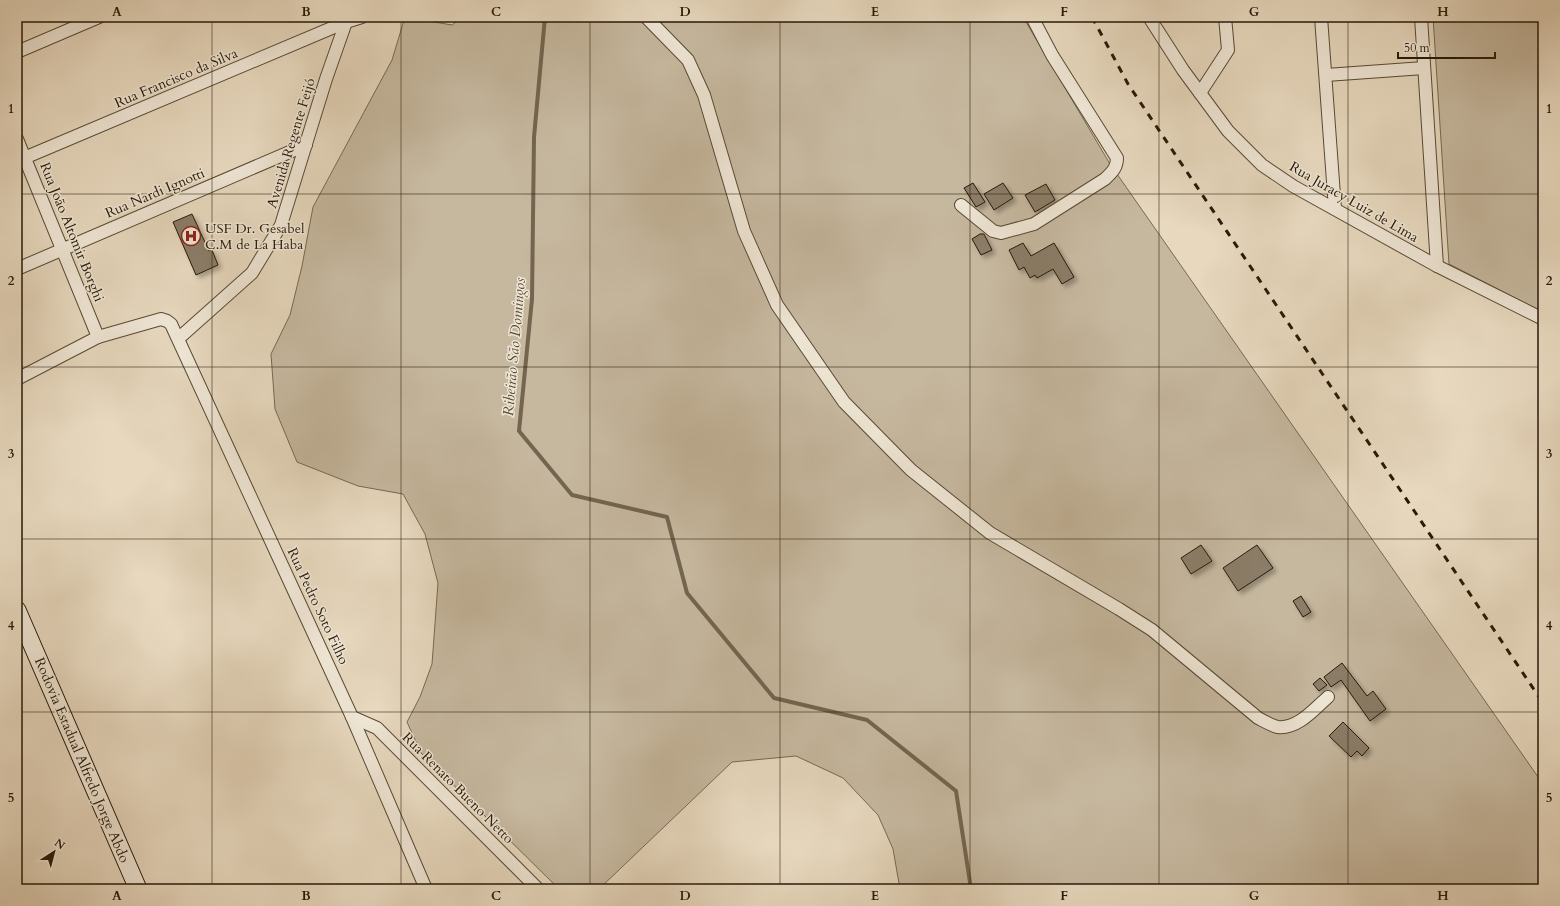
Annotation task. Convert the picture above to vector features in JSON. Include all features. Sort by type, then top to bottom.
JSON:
[{"type":"main road","name":"Rodovia Estadual Alfredo Jorge Abdo","points":[[17,610],[138,889]]},
{"type":"street","points":[[17,52],[99,17]]},
{"type":"street","name":"Rua Francisco da Silva","points":[[21,159],[346,20],[362,17]]},
{"type":"street","points":[[646,17],[688,60],[704,95],[744,231],[777,305],[844,402],[911,470],[990,533],[1152,630],[1258,718],[1278,727],[1291,726],[1302,720],[1328,697]]},
{"type":"street","points":[[961,205],[993,231],[1001,233],[1034,224],[1105,179],[1113,172],[1117,165],[1117,158],[1052,55],[1032,17]]},
{"type":"street","name":"Rua Juracy Luiz de Lima","points":[[1149,17],[1183,70],[1228,132],[1262,165],[1293,186],[1437,266],[1543,319]]},
{"type":"street","points":[[1200,93],[1228,50],[1225,17]]},
{"type":"street","points":[[1321,17],[1335,209]]},
{"type":"street","points":[[1420,17],[1437,266]]},
{"type":"street","name":"Avenida Regente Feijó","points":[[179,338],[252,273],[281,225],[346,20]]},
{"type":"street","points":[[1326,75],[1424,68]]},
{"type":"street","name":"Rua João Altomir Borghi","points":[[17,139],[21,159],[63,249],[98,337]]},
{"type":"street","name":"Rua Nardi Ignotti","points":[[17,269],[306,145]]},
{"type":"street","name":"Rua Pedro Soto Filho","points":[[17,379],[98,337],[161,319],[167,320],[171,324],[179,338],[352,717],[426,889]]},
{"type":"street","name":"Rua Renato Bueno Netto","points":[[352,717],[376,728],[538,889]]},
{"type":"shaded area","points":[[405,17],[452,25],[462,17],[1023,17],[1110,164],[1543,784],[1543,889],[900,889],[893,849],[878,815],[843,778],[796,756],[732,762],[599,889],[559,889],[421,753],[407,722],[420,697],[432,664],[438,583],[425,534],[403,494],[358,486],[297,462],[275,409],[271,354],[290,315],[302,266],[313,207],[392,60]]},
{"type":"shaded area","points":[[1433,17],[1543,17],[1543,312],[1449,264]]},
{"type":"building","points":[[973,183],[985,202],[976,207],[964,188]]},
{"type":"building","points":[[1003,183],[1013,198],[994,210],[984,194]]},
{"type":"building","points":[[1046,184],[1055,200],[1035,212],[1025,195]]},
{"type":"building","name":"USF Dr. Gesabel C.M de La Haba","points":[[192,214],[209,251],[212,250],[218,265],[196,275],[173,222]]},
{"type":"building","points":[[980,234],[984,234],[992,250],[981,255],[972,239]]},
{"type":"building","points":[[1023,243],[1031,256],[1054,243],[1074,277],[1062,284],[1053,269],[1037,278],[1035,275],[1030,278],[1024,267],[1019,270],[1009,250]]},
{"type":"building","points":[[1201,545],[1212,561],[1191,574],[1181,558]]},
{"type":"building","points":[[1257,545],[1273,568],[1238,591],[1223,568]]},
{"type":"building","points":[[1301,596],[1311,612],[1303,617],[1293,601]]},
{"type":"building","points":[[1342,663],[1367,696],[1373,691],[1386,709],[1370,721],[1341,680],[1331,687],[1324,677]]},
{"type":"building","points":[[1320,678],[1327,685],[1319,691],[1313,684]]},
{"type":"building","points":[[1343,722],[1369,748],[1362,756],[1357,751],[1351,757],[1329,736]]},
{"type":"waterway","name":"Ribeirão São Domingos","points":[[545,17],[534,137],[532,299],[519,431],[572,495],[667,517],[687,593],[774,698],[867,720],[956,791],[971,889]]},
{"type":"railway","points":[[1092,17],[1128,84],[1543,703]]},
{"type":"place","name":"USF Dr. Gesabel C.M de La Haba","points":[[191,236]]}]
